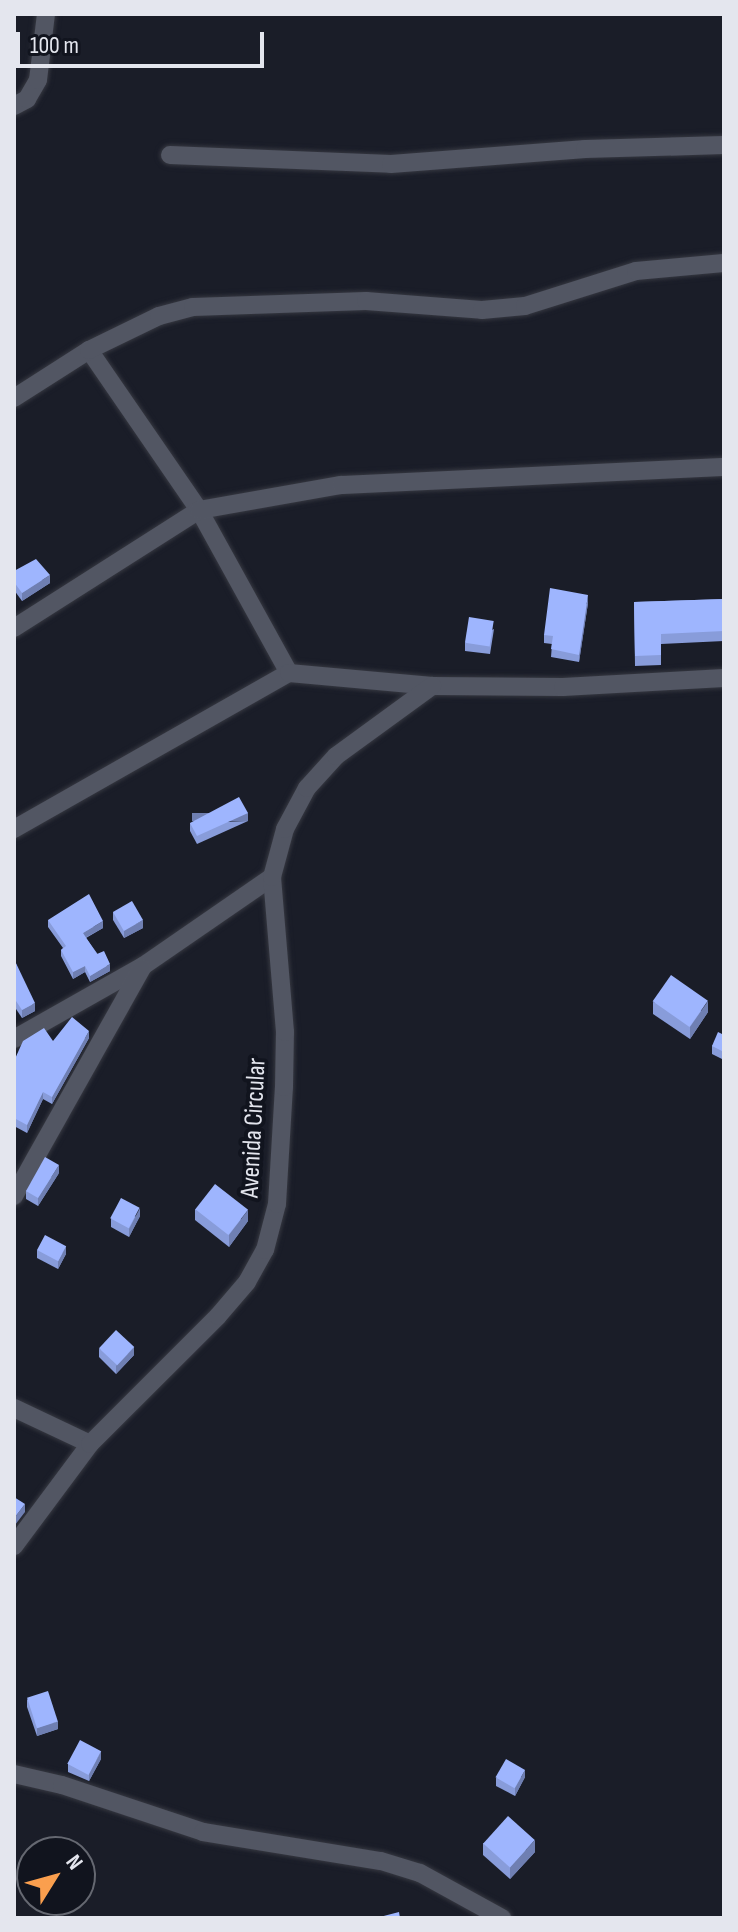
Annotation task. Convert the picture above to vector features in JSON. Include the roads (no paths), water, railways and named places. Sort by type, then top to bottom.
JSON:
[{"type":"street","points":[[14,106],[27,99],[38,80],[46,14]]},
{"type":"street","points":[[170,155],[391,164],[585,149],[724,145]]},
{"type":"street","points":[[14,398],[89,350],[159,316],[193,307],[366,301],[482,310],[525,306],[636,271],[724,263]]},
{"type":"street","points":[[89,350],[199,510],[289,673]]},
{"type":"street","points":[[14,628],[199,510],[341,485],[724,467]]},
{"type":"street","points":[[14,829],[289,673],[432,686],[563,687],[724,678]]},
{"type":"street","name":"Avenida Circular","points":[[14,1546],[90,1444],[218,1316],[247,1282],[265,1250],[277,1204],[285,1046],[272,877],[285,829],[307,788],[336,756],[432,686]]},
{"type":"street","points":[[14,1039],[143,966],[272,877]]},
{"type":"street","points":[[14,1196],[143,966]]},
{"type":"street","points":[[14,1408],[90,1444]]},
{"type":"street","points":[[14,1774],[62,1785],[203,1832],[381,1861],[420,1873],[502,1918]]}]
